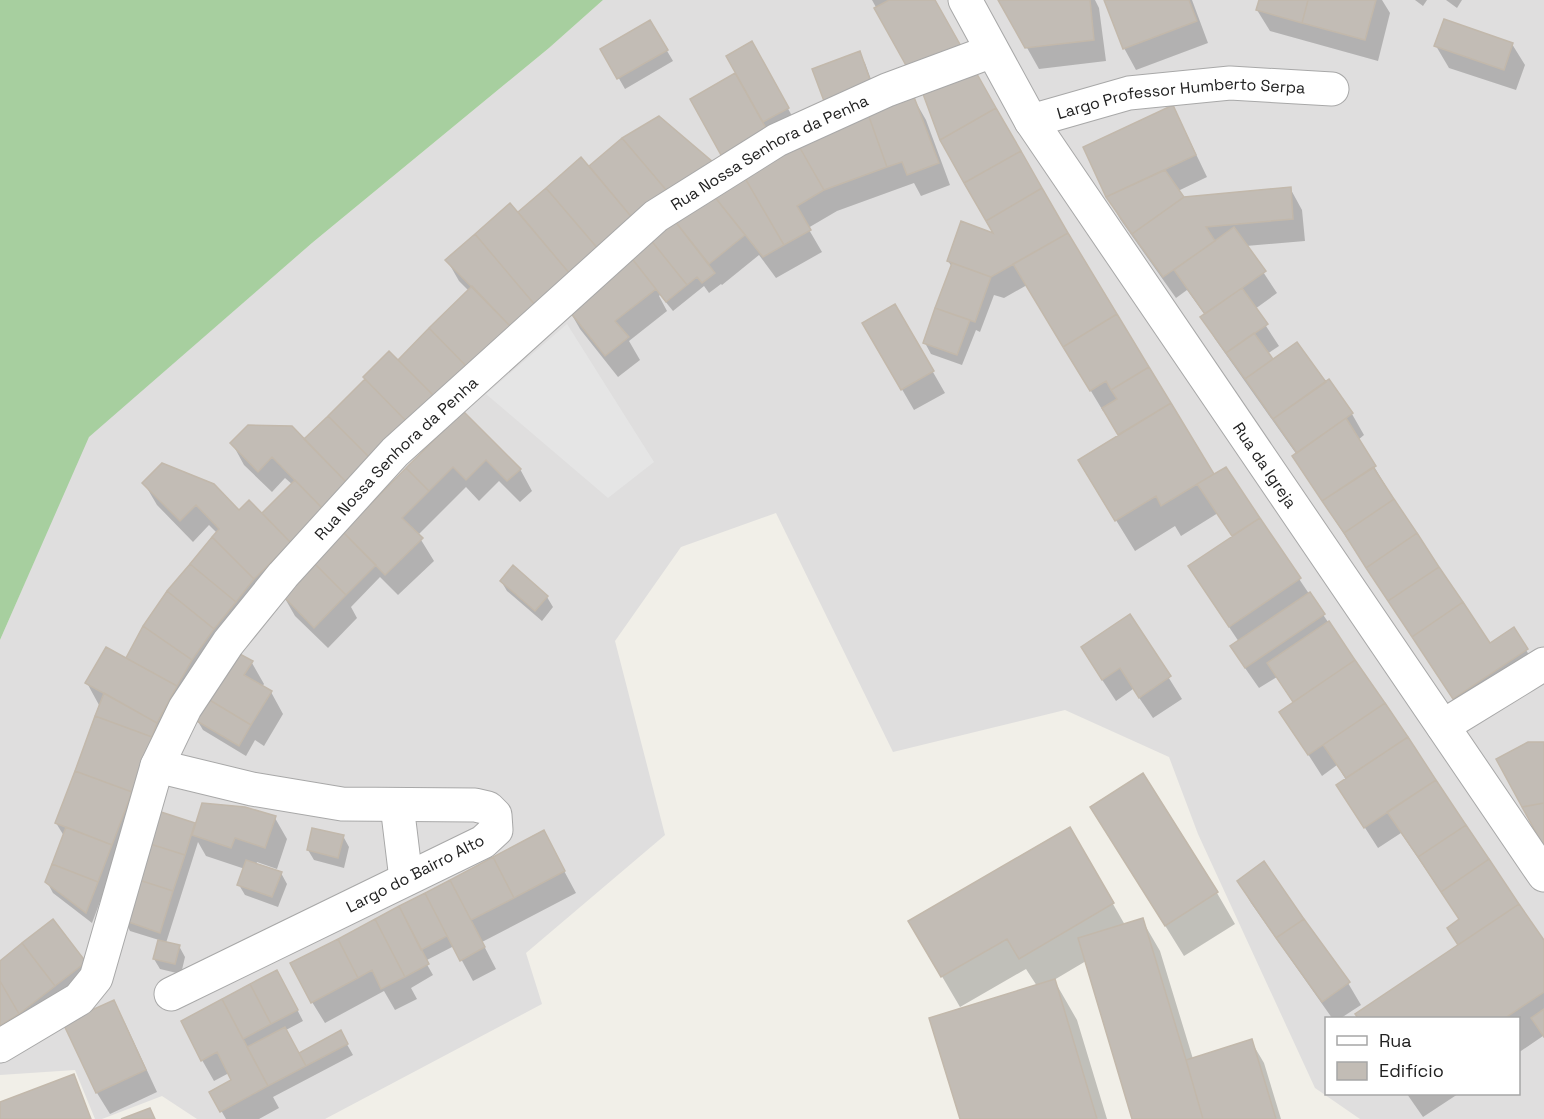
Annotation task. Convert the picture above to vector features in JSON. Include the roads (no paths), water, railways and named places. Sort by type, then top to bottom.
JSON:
[{"type":"street","name":"Rua da Igreja","points":[[965,0],[1031,121],[1544,875]]},
{"type":"street","name":"Rua Nossa Senhora da Penha","points":[[0,1046],[79,999],[96,978],[157,766],[185,708],[228,643],[282,574],[395,452],[656,216],[777,140],[887,90],[992,51]]},
{"type":"street","name":"Largo Professor Humberto Serpa","points":[[1031,121],[1130,93],[1230,83],[1332,89]]},
{"type":"street","points":[[1443,726],[1544,664]]},
{"type":"street","name":"Largo do Bairro Alto","points":[[157,766],[252,789],[342,804],[475,805],[488,808],[495,815],[496,830],[483,842],[171,994]]},
{"type":"street","points":[[397,805],[406,879]]}]
